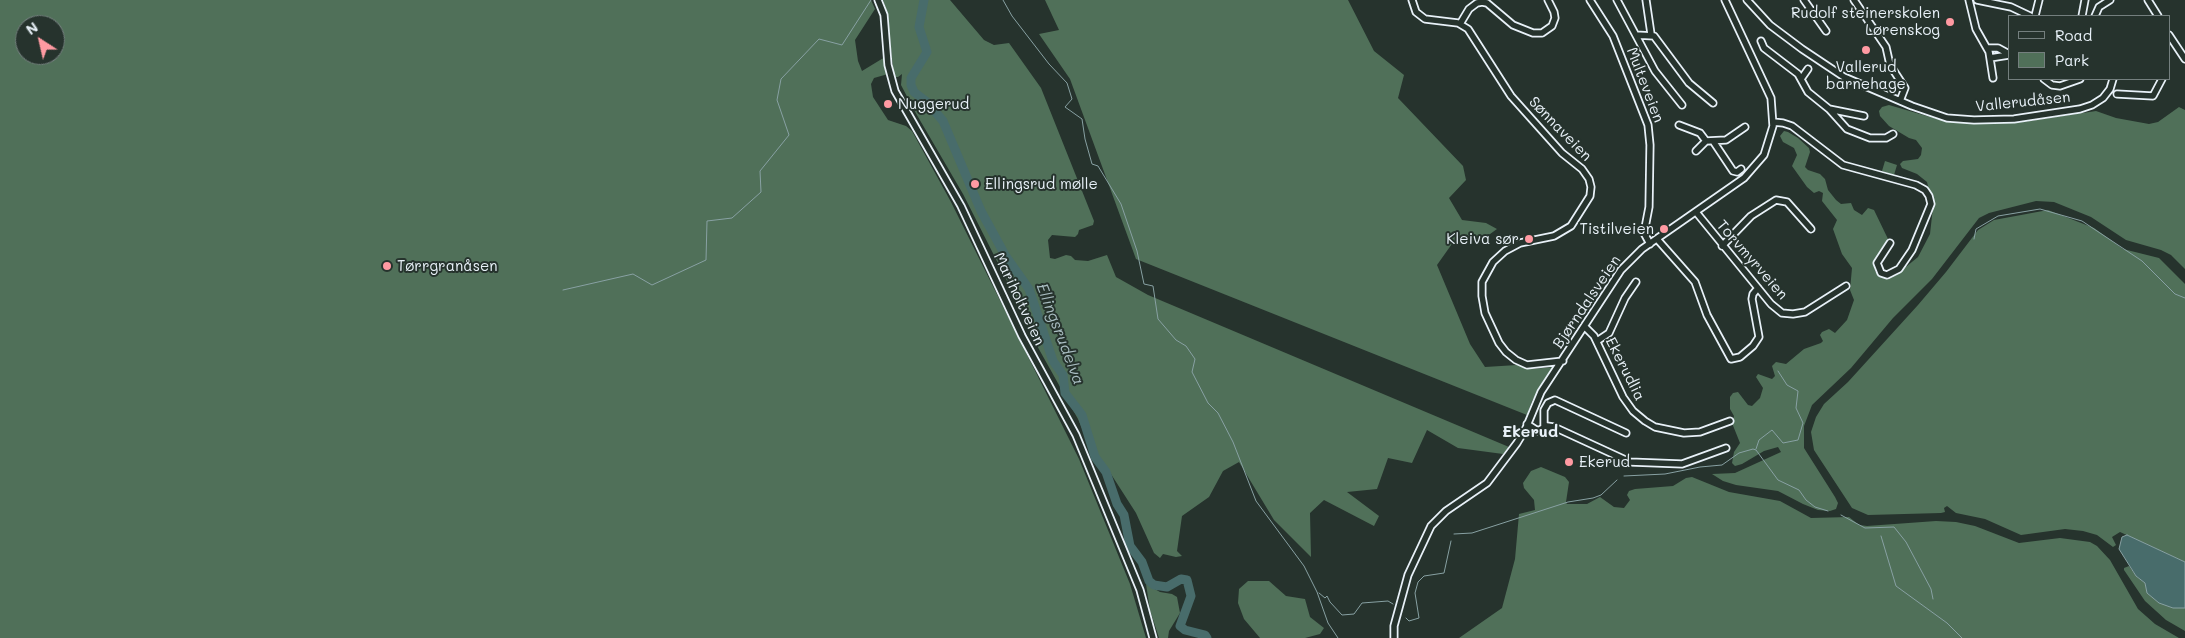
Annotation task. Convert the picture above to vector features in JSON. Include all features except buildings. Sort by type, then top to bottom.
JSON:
[{"type":"street","name":"Mariholtveien","points":[[878,0],[884,15],[888,65],[895,91],[961,206],[1022,336],[1076,435],[1140,590],[1152,638]]},
{"type":"street","points":[[1412,0],[1416,12],[1425,19],[1460,24],[1472,3],[1486,3],[1510,23],[1536,34],[1547,30],[1554,22],[1554,12],[1548,0]]},
{"type":"street","name":"Multeveien","points":[[1590,0],[1613,36],[1648,125],[1650,145],[1649,207],[1644,233],[1650,244]]},
{"type":"street","points":[[1617,0],[1655,71],[1682,105]]},
{"type":"street","points":[[1646,0],[1651,34],[1659,41],[1689,83],[1713,103]]},
{"type":"street","name":"Bjørndalsveien","points":[[1394,638],[1394,626],[1408,575],[1431,526],[1446,511],[1486,483],[1517,443],[1528,424],[1538,398],[1621,270],[1631,258],[1739,183],[1755,167],[1768,147],[1773,122],[1772,103],[1767,88],[1725,0]]},
{"type":"street","name":"Vallerudåsen","points":[[1746,0],[1766,21],[1802,50],[1852,81],[1900,102],[1947,118],[1974,120],[2014,119],[2080,109],[2092,105],[2107,94],[2113,80]]},
{"type":"street","points":[[1804,0],[1826,31]]},
{"type":"street","points":[[1854,0],[1886,46],[1890,66],[1904,86],[1900,102]]},
{"type":"street","points":[[1969,0],[1976,29],[1988,48],[1994,78]]},
{"type":"street","points":[[1978,0],[2011,6],[2028,15]]},
{"type":"street","points":[[2035,15],[2038,0]]},
{"type":"street","points":[[2082,15],[2085,0]]},
{"type":"street","points":[[2096,15],[2100,7],[2110,0]]},
{"type":"street","points":[[2148,0],[2157,15]]},
{"type":"street","name":"Sønnaveien","points":[[1460,24],[1473,36],[1512,96],[1565,155],[1582,169],[1590,183],[1591,191],[1588,200],[1571,226],[1554,236],[1520,243],[1508,248],[1493,262],[1482,282],[1482,296],[1486,313],[1499,343],[1506,352],[1516,360],[1528,364],[1563,361]]},
{"type":"street","points":[[1636,35],[1651,34]]},
{"type":"street","points":[[2170,37],[2185,60]]},
{"type":"street","points":[[1760,41],[1764,48],[1798,74],[1808,92],[1828,109],[1844,127],[1863,137],[1878,139],[1893,134]]},
{"type":"street","points":[[1988,48],[1998,48],[2008,53]]},
{"type":"street","points":[[1990,58],[2008,54]]},
{"type":"street","points":[[1801,80],[1808,69]]},
{"type":"street","points":[[2045,80],[2052,85],[2060,86],[2077,80]]},
{"type":"street","points":[[2117,94],[2153,96],[2161,80]]},
{"type":"street","points":[[1828,109],[1864,116]]},
{"type":"street","points":[[1773,122],[1792,126],[1843,164],[1916,185],[1925,190],[1931,204],[1909,256],[1899,269],[1887,275],[1881,272],[1877,263],[1890,243]]},
{"type":"street","points":[[1679,125],[1700,133],[1706,141]]},
{"type":"street","points":[[1696,151],[1706,141],[1726,140],[1745,127]]},
{"type":"street","points":[[1713,141],[1734,171],[1737,172],[1742,168]]},
{"type":"street","points":[[1722,246],[1751,216],[1776,200],[1786,202],[1811,229]]},
{"type":"street","name":"Torvmyrveien","points":[[1696,212],[1722,246],[1779,311],[1793,314],[1810,310],[1846,286]]},
{"type":"street","points":[[1657,239],[1695,282],[1707,315],[1731,359],[1740,357],[1753,346],[1759,337],[1752,299],[1753,294],[1758,288]]},
{"type":"street","points":[[1597,341],[1609,333],[1636,282]]},
{"type":"street","name":"Ekerudlia","points":[[1585,327],[1592,332],[1597,341],[1623,397],[1633,411],[1654,427],[1684,433],[1700,432],[1730,420]]},
{"type":"street","points":[[1544,427],[1544,410],[1548,403],[1555,400],[1626,433]]},
{"type":"street","points":[[1528,424],[1538,431],[1544,427],[1558,429],[1630,462],[1682,464],[1726,448]]},
{"type":"green space","points":[[0,0],[871,0],[875,9],[855,40],[858,61],[862,71],[885,57],[888,74],[874,78],[871,84],[873,97],[888,120],[906,126],[912,131],[951,202],[1079,459],[1130,584],[1146,638],[0,638]]},
{"type":"green space","points":[[883,0],[950,0],[984,40],[994,45],[1009,43],[1041,88],[1094,221],[1093,225],[1079,230],[1075,237],[1052,235],[1048,240],[1050,258],[1055,259],[1066,255],[1071,256],[1075,260],[1088,261],[1107,255],[1116,277],[1148,295],[1509,447],[1503,454],[1458,448],[1427,430],[1412,463],[1388,458],[1377,489],[1347,492],[1379,516],[1374,526],[1324,500],[1310,513],[1311,557],[1274,520],[1239,462],[1223,471],[1209,497],[1182,516],[1177,551],[1182,556],[1176,557],[1163,554],[1160,558],[1154,553],[1136,513],[1109,471],[1090,447],[1078,419],[1031,335],[1007,281],[963,194],[901,85],[902,74],[894,77],[887,12]]},
{"type":"green space","points":[[1045,0],[1348,0],[1374,51],[1404,75],[1398,98],[1463,166],[1466,180],[1449,198],[1462,220],[1486,223],[1497,229],[1479,242],[1454,241],[1437,265],[1470,344],[1485,367],[1517,365],[1532,369],[1554,367],[1532,401],[1527,415],[1136,259],[1070,79],[1039,34],[1059,30]]},
{"type":"green space","points":[[1889,105],[1937,119],[1972,123],[2016,123],[2096,111],[2116,118],[2149,124],[2158,122],[2179,107],[2185,110],[2185,269],[2171,255],[2161,250],[2126,240],[2091,217],[2054,202],[2036,201],[1989,213],[1979,218],[1932,279],[1893,318],[1851,368],[1812,405],[1804,426],[1804,448],[1838,503],[1836,509],[1830,511],[1818,510],[1778,491],[1736,485],[1723,481],[1712,474],[1735,473],[1781,452],[1778,447],[1764,451],[1742,464],[1735,466],[1732,463],[1734,452],[1740,443],[1732,423],[1734,416],[1730,409],[1730,397],[1733,393],[1738,392],[1748,405],[1752,406],[1760,398],[1763,388],[1756,377],[1758,374],[1772,379],[1775,376],[1772,366],[1776,362],[1786,364],[1804,349],[1821,343],[1823,341],[1820,335],[1822,332],[1829,329],[1835,333],[1847,320],[1854,300],[1850,290],[1852,268],[1842,254],[1833,229],[1837,220],[1822,201],[1823,193],[1819,191],[1814,193],[1807,187],[1792,166],[1797,155],[1794,148],[1783,142],[1780,136],[1784,131],[1798,138],[1809,148],[1810,152],[1805,167],[1820,174],[1825,179],[1828,190],[1836,200],[1841,204],[1851,203],[1854,210],[1862,215],[1868,208],[1874,210],[1888,239],[1874,261],[1875,271],[1880,276],[1898,273],[1918,257],[1930,234],[1933,207],[1927,182],[1917,174],[1902,168],[1900,164],[1903,161],[1918,159],[1922,148],[1916,140],[1889,126],[1880,116],[1879,111],[1882,107]]},
{"type":"green space","points":[[1885,161],[1897,165],[1894,175],[1882,171]]},
{"type":"green space","points":[[2048,210],[2094,228],[2123,249],[2159,258],[2185,284],[2185,562],[2120,532],[2112,537],[2116,545],[2113,547],[2097,535],[2083,531],[2065,529],[2021,535],[1985,519],[1956,513],[1947,506],[1944,508],[1945,512],[1941,513],[1868,515],[1852,508],[1814,450],[1811,432],[1816,417],[1824,404],[1848,382],[1918,305],[1978,230],[1994,220]]},
{"type":"green space","points":[[1541,467],[1565,477],[1569,482],[1567,504],[1587,504],[1600,497],[1614,507],[1624,508],[1630,500],[1627,495],[1629,491],[1673,486],[1686,478],[1692,477],[1729,492],[1780,501],[1811,518],[1849,517],[1859,525],[1867,526],[1936,521],[1956,522],[1975,526],[2019,543],[2060,538],[2090,542],[2097,546],[2110,560],[2138,609],[2155,624],[2179,638],[1459,638],[1502,608],[1515,559],[1519,514],[1535,510],[1534,500],[1524,488],[1523,483],[1531,471]]},
{"type":"green space","points":[[2129,566],[2136,576],[2145,583],[2149,594],[2157,601],[2173,608],[2185,608],[2185,631],[2166,620],[2145,601],[2124,570],[2124,568]]},
{"type":"green space","points":[[1248,581],[1269,581],[1286,596],[1305,599],[1310,617],[1324,628],[1320,634],[1305,638],[1260,638],[1244,619],[1238,603],[1239,589]]},
{"type":"green space","points":[[1146,584],[1160,592],[1177,597],[1180,613],[1169,631],[1168,638],[1159,638],[1150,610]]},
{"type":"water","points":[[2127,535],[2185,562],[2185,608],[2173,608],[2159,603],[2147,593],[2145,583],[2136,576],[2119,549],[2122,537]]},
{"type":"waterway","points":[[563,290],[633,274],[652,285],[706,260],[707,221],[732,218],[761,192],[760,171],[789,135],[777,100],[781,79],[819,39],[842,45],[871,0]]},
{"type":"waterway","name":"Ellingsrudelva","points":[[924,0],[919,27],[927,52],[911,78],[914,92],[927,102],[943,121],[981,211],[1005,255],[1029,289],[1053,361],[1063,375],[1065,393],[1082,415],[1095,457],[1106,472],[1117,504],[1124,515],[1130,546],[1142,562],[1149,581],[1154,585],[1167,587],[1181,579],[1187,580],[1191,596],[1180,626],[1185,630],[1205,635],[1207,638]]},
{"type":"waterway","points":[[1003,0],[1012,16],[1049,64],[1067,83],[1072,99],[1065,107],[1082,119],[1092,164],[1098,166],[1121,204],[1137,251],[1144,284],[1153,286],[1158,319],[1176,340],[1186,346],[1195,359],[1192,372],[1208,403],[1218,413],[1233,442],[1256,501],[1304,566],[1317,592],[1328,623],[1338,638]]},
{"type":"waterway","points":[[1974,239],[1976,229],[1998,216],[2040,209],[2082,221],[2142,261],[2175,294],[2185,298]]},
{"type":"waterway","points":[[1756,449],[1759,440],[1772,430],[1783,443],[1798,440],[1803,423],[1796,408],[1798,391],[1787,385],[1778,371]]},
{"type":"waterway","points":[[1624,476],[1665,474],[1722,465],[1739,453],[1753,449],[1756,450],[1778,480],[1799,490],[1806,500],[1815,507],[1828,511]]},
{"type":"waterway","points":[[1454,534],[1472,533],[1568,502],[1593,498],[1601,495],[1617,480]]},
{"type":"waterway","points":[[1841,515],[1865,528],[1894,527],[1906,542],[1931,589],[1933,599]]},
{"type":"waterway","points":[[1881,536],[1896,586],[1947,623],[1962,638]]},
{"type":"waterway","points":[[1406,618],[1409,621],[1419,618],[1415,593],[1418,582],[1424,576],[1444,573],[1451,541]]},
{"type":"waterway","points":[[1319,593],[1325,598],[1327,596],[1342,615],[1354,614],[1362,603],[1388,601],[1393,604]]},
{"type":"place","name":"Rudolf steinerskolen Lørenskog","points":[[1950,22]]},
{"type":"place","name":"Vallerud barnehage","points":[[1866,50]]},
{"type":"place","name":"Nuggerud","points":[[888,104]]},
{"type":"place","name":"Ellingsrud mølle","points":[[975,184]]},
{"type":"place","name":"Tistilveien","points":[[1664,229]]},
{"type":"place","name":"Kleiva sør","points":[[1529,239]]},
{"type":"place","name":"Tørrgranåsen","points":[[387,266]]},
{"type":"place","name":"Ekerud","points":[[1569,462]]},
{"type":"district","name":"Ekerud","points":[[1530,432]]}]
